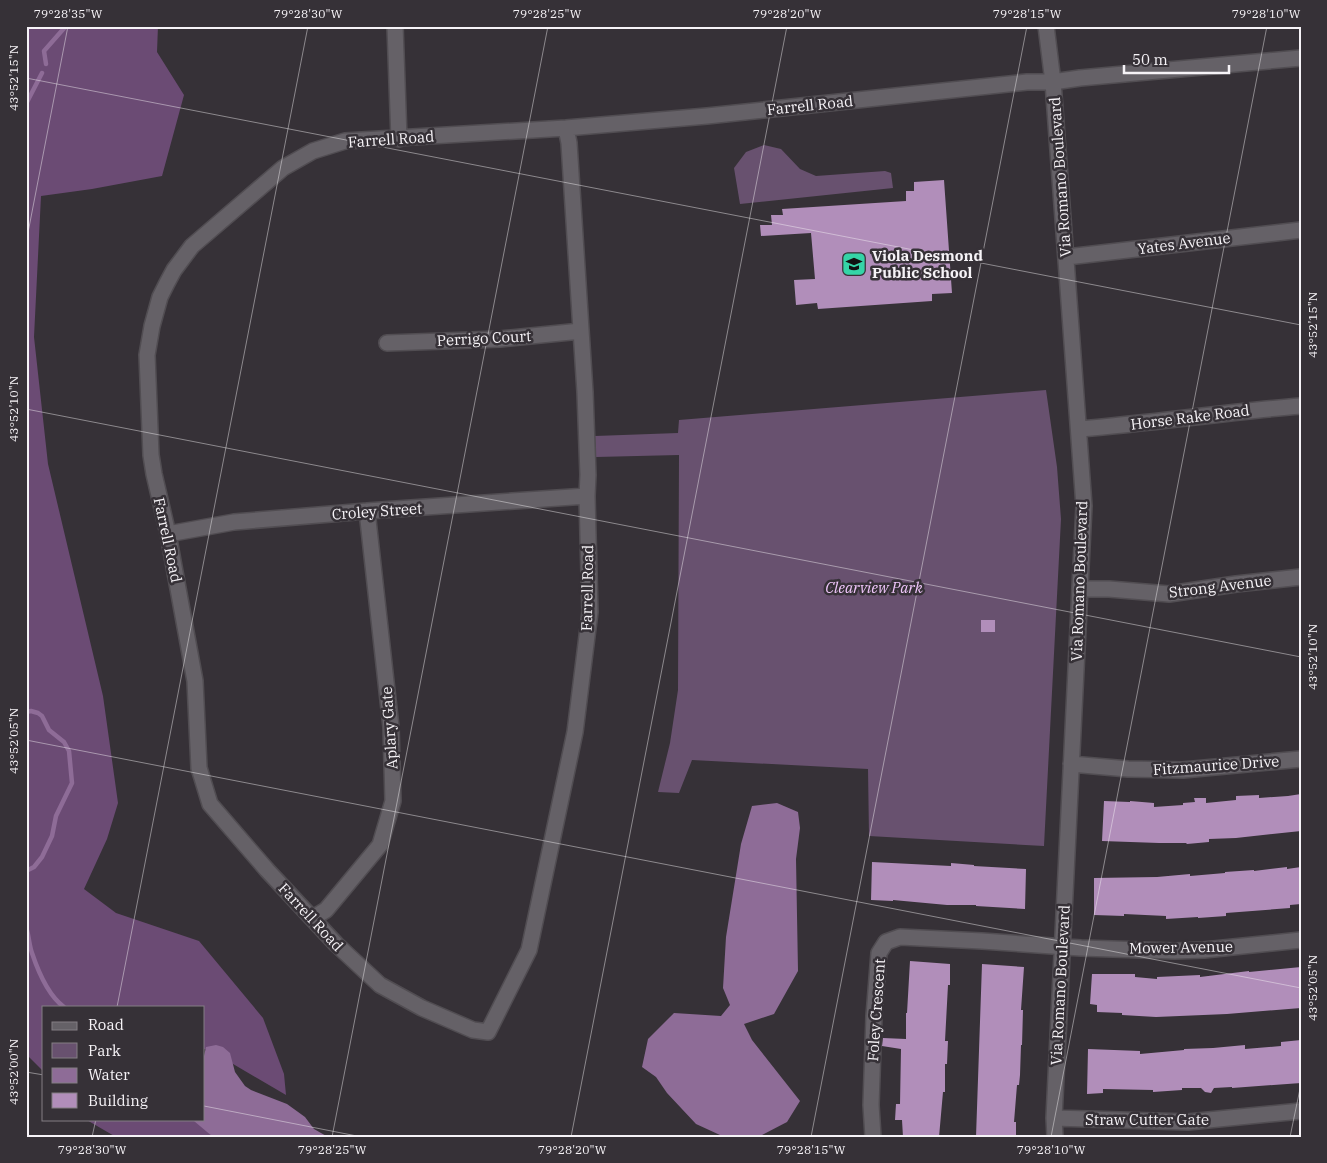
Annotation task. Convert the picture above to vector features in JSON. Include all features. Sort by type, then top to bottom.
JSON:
[{"type":"street","points":[[395,26],[399,139]]},
{"type":"street","name":"Via Romano Boulevard","points":[[1046,26],[1053,82],[1067,257],[1084,506],[1054,1118],[1055,1137]]},
{"type":"street","name":"Farrell Road","points":[[566,128],[569,143],[586,419],[590,612],[576,732],[529,950],[488,1032],[473,1030],[422,1008],[380,985],[336,944],[267,870],[210,804],[199,768],[195,681],[168,534],[151,455],[147,355],[150,333],[164,290],[174,270],[192,246],[283,168],[328,145],[344,141],[566,128],[707,116],[1027,82],[1053,82],[1301,58]]},
{"type":"street","name":"Yates Avenue","points":[[1067,257],[1301,230]]},
{"type":"street","name":"Perrigo Court","points":[[387,343],[500,339],[581,331]]},
{"type":"street","name":"Horse Rake Road","points":[[1079,429],[1301,406]]},
{"type":"street","name":"Croley Street","points":[[168,534],[234,522],[587,496]]},
{"type":"street","name":"Aplary Gate","points":[[313,918],[326,910],[380,845],[393,801],[391,727],[367,511]]},
{"type":"street","name":"Strong Avenue","points":[[1080,589],[1109,589],[1168,594],[1301,577]]},
{"type":"street","name":"Fitzmaurice Drive","points":[[1071,764],[1128,769],[1183,770],[1301,759]]},
{"type":"street","name":"Foley Crescent","points":[[873,1137],[871,1105],[874,1016],[879,953],[886,942],[900,937],[1062,946]]},
{"type":"street","name":"Mower Avenue","points":[[1062,946],[1204,950],[1301,940]]},
{"type":"street","name":"Straw Cutter Gate","points":[[1054,1118],[1188,1122],[1301,1111]]},
{"type":"green space","points":[[764,145],[781,149],[800,169],[816,176],[885,171],[891,173],[893,188],[740,204],[734,168],[746,152]]},
{"type":"green space","name":"Clearview Park","points":[[1046,390],[1057,467],[1061,519],[1044,846],[869,836],[868,769],[692,760],[679,793],[658,792],[670,743],[678,690],[679,455],[596,457],[595,436],[678,433],[679,420]]},
{"type":"shaded area","points":[[26,26],[158,26],[157,52],[184,95],[162,176],[41,196],[34,337],[48,464],[103,696],[118,803],[107,839],[84,889],[116,913],[199,941],[263,1018],[284,1074],[286,1095],[205,1049],[205,1006],[42,1006],[42,1070],[26,1054]]},
{"type":"shaded area","points":[[87,1120],[202,1120],[212,1137],[116,1137]]},
{"type":"water","points":[[777,803],[798,812],[800,828],[796,859],[798,971],[774,1014],[744,1024],[752,1040],[800,1101],[787,1122],[758,1137],[720,1135],[696,1124],[667,1093],[656,1077],[642,1067],[648,1039],[674,1013],[721,1016],[730,1005],[723,988],[726,937],[741,844],[752,806]]},
{"type":"water","points":[[216,1045],[223,1047],[230,1053],[235,1072],[245,1086],[287,1104],[305,1117],[314,1129],[328,1137],[213,1137],[194,1121],[205,1120],[206,1047]]},
{"type":"building","points":[[944,180],[952,293],[932,294],[932,301],[818,309],[817,303],[796,305],[794,280],[815,279],[811,233],[761,236],[760,225],[772,225],[771,215],[783,215],[782,209],[906,201],[906,191],[914,191],[914,182]]},
{"type":"building","points":[[981,620],[995,620],[995,632],[981,632]]},
{"type":"building","points":[[1301,794],[1301,831],[1209,839],[1209,842],[1187,844],[1102,841],[1104,801],[1154,803],[1154,807],[1183,805],[1183,803],[1195,802],[1194,798],[1206,798],[1206,803],[1236,800],[1236,796],[1259,795],[1259,798]]},
{"type":"building","points":[[872,862],[951,866],[951,863],[1026,869],[1025,909],[871,900]]},
{"type":"building","points":[[1287,867],[1287,869],[1301,867],[1301,904],[1290,905],[1290,908],[1226,913],[1226,916],[1198,918],[1166,919],[1166,916],[1094,915],[1094,878],[1157,877],[1190,874],[1190,876]]},
{"type":"building","points":[[910,961],[950,964],[945,1041],[948,1041],[947,1064],[945,1064],[945,1092],[943,1092],[939,1137],[903,1137],[902,1120],[895,1120],[896,1104],[900,1104],[901,1049],[882,1046],[883,1038],[906,1039]]},
{"type":"building","points":[[982,964],[1024,967],[1021,1010],[1023,1010],[1022,1045],[1014,1122],[1016,1122],[1016,1137],[976,1137]]},
{"type":"building","points":[[1301,967],[1301,1008],[1156,1017],[1097,1012],[1097,1005],[1090,1004],[1092,974],[1135,974],[1135,977],[1157,979],[1157,977],[1200,975],[1200,977]]},
{"type":"building","points":[[1301,1040],[1301,1083],[1214,1088],[1211,1093],[1205,1092],[1201,1088],[1182,1088],[1182,1090],[1153,1092],[1153,1090],[1103,1089],[1103,1093],[1087,1094],[1088,1049],[1140,1051],[1140,1054],[1245,1045],[1245,1049],[1281,1046],[1281,1042]]},
{"type":"waterway","points":[[46,64],[44,51],[66,26]]},
{"type":"waterway","points":[[26,104],[42,73]]},
{"type":"waterway","points":[[26,712],[31,711],[42,716],[49,730],[64,742],[69,751],[72,783],[56,816],[52,836],[42,857],[34,867],[26,871]]},
{"type":"waterway","points":[[26,927],[34,960],[41,975],[49,990],[63,1006]]},
{"type":"place","name":"Viola Desmond Public School","points":[[854,264]]}]
